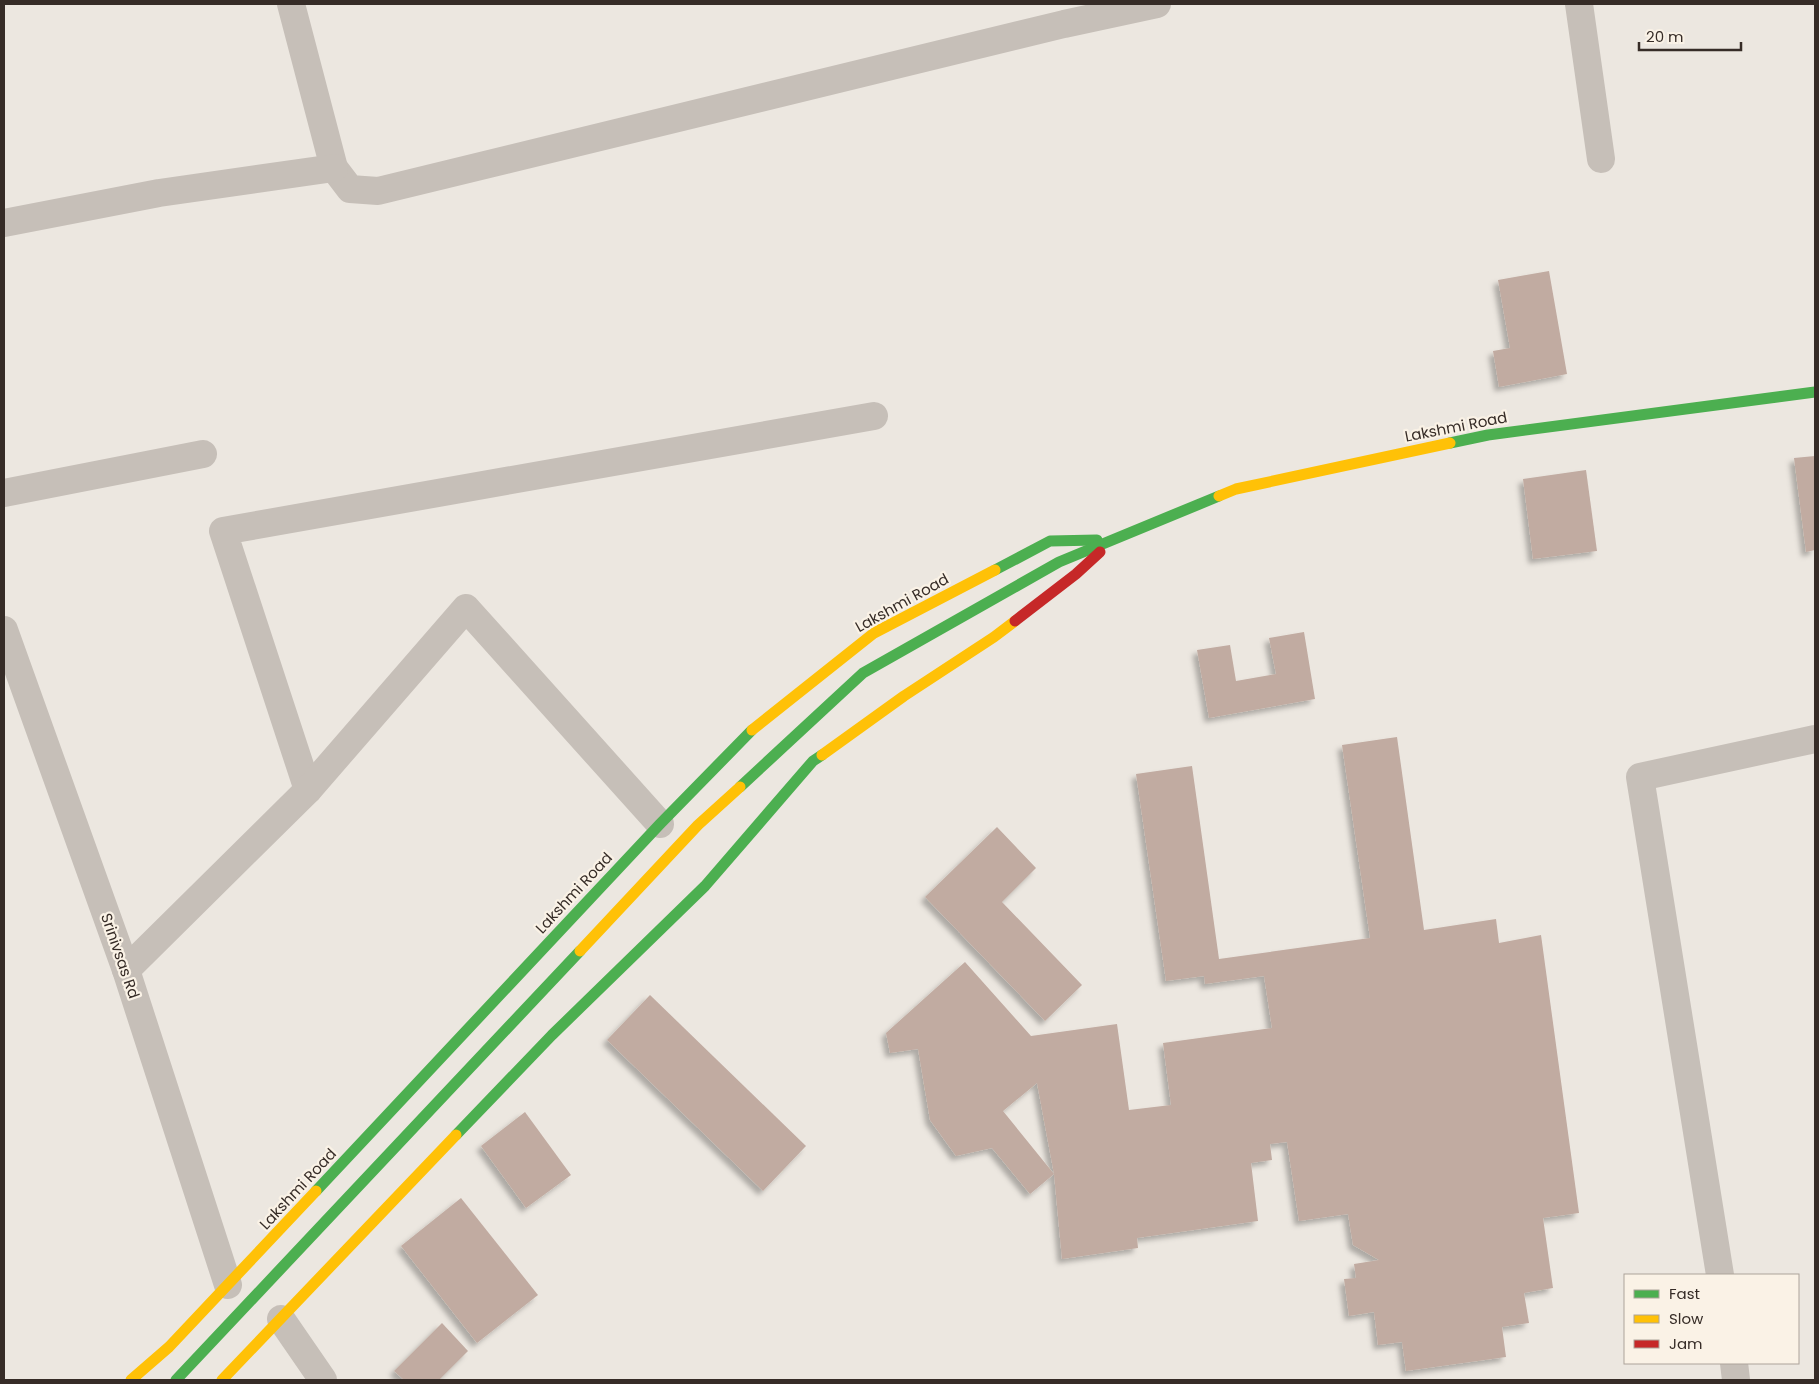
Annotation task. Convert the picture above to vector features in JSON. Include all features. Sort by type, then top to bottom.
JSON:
[{"type":"street","points":[[291,4],[334,168],[350,189],[378,191],[1062,14],[1157,4]]},
{"type":"street","points":[[1579,4],[1601,159]]},
{"type":"street","points":[[4,223],[159,193],[334,168]]},
{"type":"street","name":"Lakshmi Road","points":[[176,1380],[698,825],[863,673],[1059,562],[1236,489],[1488,434],[1815,392]]},
{"type":"street","points":[[308,790],[222,531],[874,416]]},
{"type":"street","points":[[4,493],[203,454]]},
{"type":"street","name":"Lakshmi Road","points":[[131,1380],[169,1347],[660,824],[756,726],[874,633],[1050,541],[1114,539]]},
{"type":"street","name":"Lakshmi Road","points":[[222,1380],[552,1035],[705,886],[813,761],[904,696],[994,637],[1076,574],[1114,539]]},
{"type":"street","points":[[126,970],[308,790],[466,608],[660,824]]},
{"type":"street","name":"Srinivsas Rd","points":[[4,630],[126,970],[228,1285]]},
{"type":"street","points":[[1720,1274],[1640,777],[1815,738]]},
{"type":"street","points":[[281,1318],[324,1380]]},
{"type":"street","points":[[1734,1364],[1736,1380]]},
{"type":"building","points":[[1549,271],[1567,374],[1499,387],[1493,351],[1510,348],[1498,280]]},
{"type":"building","points":[[1815,456],[1815,550],[1806,552],[1794,458]]},
{"type":"building","points":[[1586,470],[1597,551],[1533,559],[1523,479]]},
{"type":"building","points":[[1304,632],[1315,699],[1209,718],[1197,650],[1230,645],[1236,681],[1276,674],[1269,638]]},
{"type":"building","points":[[1397,737],[1424,930],[1496,919],[1499,943],[1541,935],[1579,1213],[1543,1218],[1553,1288],[1524,1293],[1529,1323],[1502,1327],[1506,1357],[1406,1371],[1402,1342],[1378,1345],[1374,1312],[1349,1316],[1344,1279],[1356,1278],[1354,1264],[1379,1260],[1353,1245],[1348,1214],[1299,1221],[1287,1142],[1270,1144],[1272,1160],[1251,1163],[1258,1221],[1137,1238],[1138,1248],[1062,1259],[1054,1174],[1030,1194],[992,1148],[956,1156],[930,1120],[918,1049],[890,1053],[886,1033],[965,962],[1031,1036],[1117,1024],[1129,1110],[1171,1105],[1163,1043],[1272,1028],[1264,976],[1205,984],[1204,976],[1166,981],[1136,774],[1192,766],[1219,959],[1370,938],[1342,745]],"holes":[[[1037,1083],[1054,1174],[1003,1111]]]},
{"type":"building","points":[[997,827],[1036,868],[1002,902],[1082,985],[1045,1021],[925,897]]},
{"type":"building","points":[[650,995],[806,1146],[763,1191],[607,1040]]},
{"type":"building","points":[[525,1112],[571,1175],[526,1208],[481,1146]]},
{"type":"building","points":[[461,1198],[538,1295],[477,1343],[401,1246]]},
{"type":"building","points":[[442,1323],[468,1351],[439,1380],[404,1380],[394,1371]]},
{"type":"traffic: fast","points":[[1450,443],[1488,435],[1815,392]]},
{"type":"traffic: fast","points":[[740,787],[863,673],[1059,562],[1219,496]]},
{"type":"traffic: fast","points":[[995,570],[1050,541],[1097,540]]},
{"type":"traffic: fast","points":[[316,1191],[660,824],[752,730]]},
{"type":"traffic: fast","points":[[456,1135],[552,1035],[705,886],[813,761],[822,755]]},
{"type":"traffic: fast","points":[[176,1380],[580,951]]},
{"type":"traffic: slow","points":[[1219,496],[1236,489],[1450,443]]},
{"type":"traffic: slow","points":[[752,730],[874,633],[995,570]]},
{"type":"traffic: slow","points":[[822,755],[904,696],[994,637],[1015,621]]},
{"type":"traffic: slow","points":[[580,951],[698,825],[740,787]]},
{"type":"traffic: slow","points":[[222,1380],[456,1135]]},
{"type":"traffic: slow","points":[[131,1380],[169,1347],[316,1191]]},
{"type":"traffic: jam","points":[[1015,621],[1076,574],[1100,552]]}]
